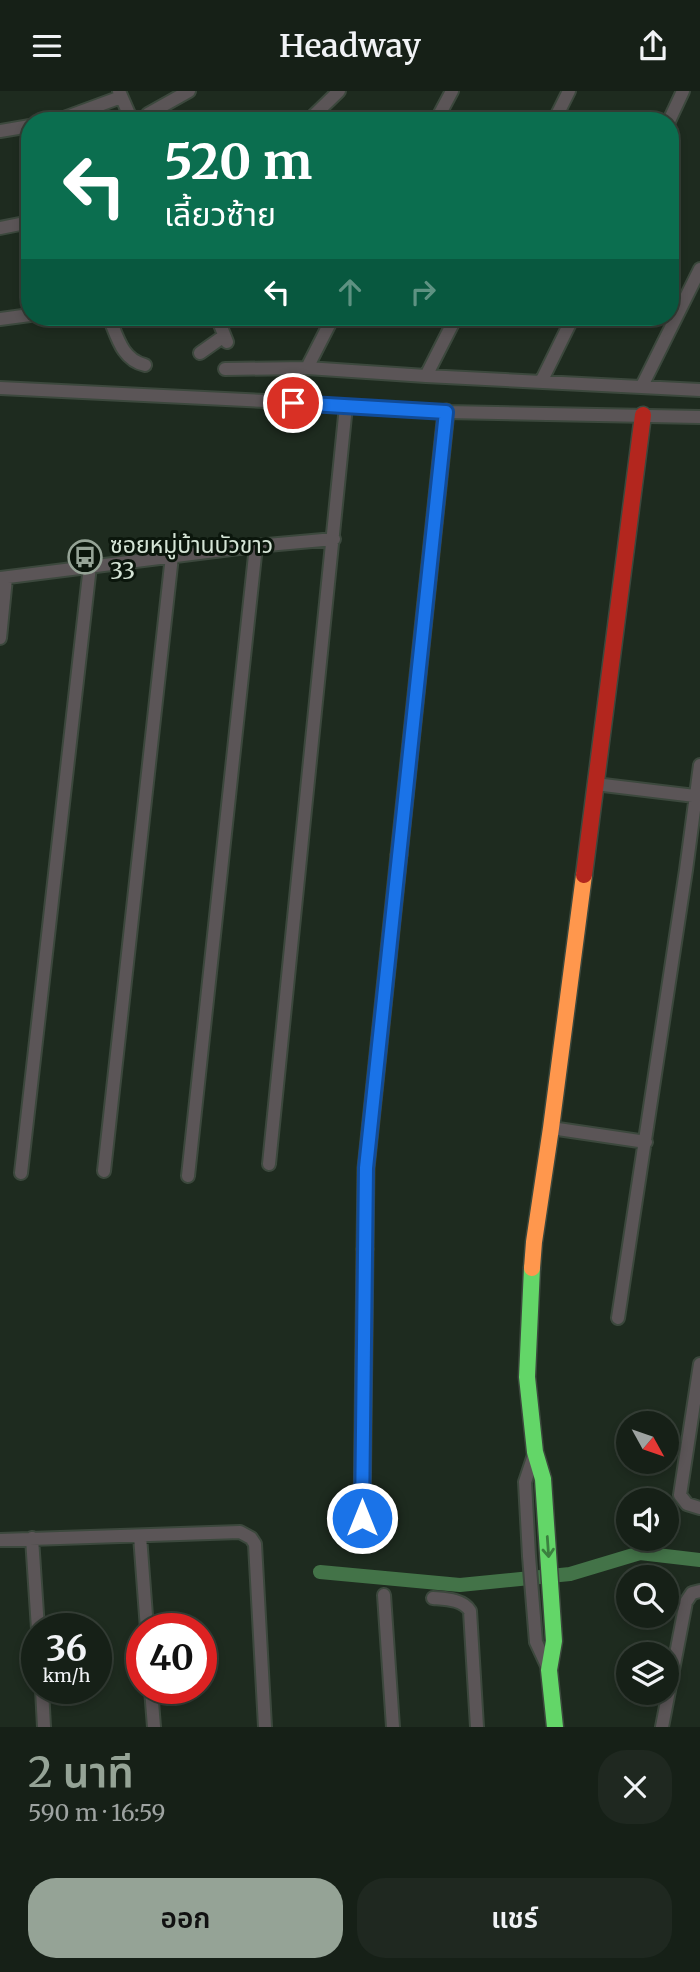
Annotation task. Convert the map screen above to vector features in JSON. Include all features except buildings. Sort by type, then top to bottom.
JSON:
[{"type":"street","points":[[152,112],[189,91]]},
{"type":"street","points":[[317,112],[339,91]]},
{"type":"street","points":[[441,112],[452,91]]},
{"type":"street","points":[[558,112],[569,91]]},
{"type":"street","points":[[673,112],[683,91]]},
{"type":"street","points":[[77,112],[120,94],[128,112]]},
{"type":"street","points":[[0,131],[21,128]]},
{"type":"street","points":[[0,228],[21,224]]},
{"type":"street","points":[[679,311],[700,269]]},
{"type":"street","points":[[0,319],[21,316]]},
{"type":"street","points":[[112,326],[128,357],[145,365]]},
{"type":"street","points":[[200,353],[226,339],[220,326]]},
{"type":"street","points":[[307,367],[329,326]]},
{"type":"street","points":[[426,376],[451,326]]},
{"type":"street","points":[[541,382],[569,326]]},
{"type":"street","points":[[642,386],[672,326]]},
{"type":"street","points":[[225,369],[307,367],[700,390]]},
{"type":"street","points":[[0,388],[446,412],[700,417]]},
{"type":"street","points":[[269,1164],[346,407]]},
{"type":"street","points":[[362,1518],[366,1168],[446,412]]},
{"type":"street","points":[[555,1727],[549,1670],[554,1641],[543,1479],[535,1452],[527,1377],[530,1294],[534,1242],[643,415]]},
{"type":"street","points":[[0,638],[3,578],[256,546],[334,539]]},
{"type":"street","points":[[188,1176],[256,546]]},
{"type":"street","points":[[104,1171],[172,556]]},
{"type":"street","points":[[21,1173],[90,566]]},
{"type":"street","points":[[618,1318],[700,765]]},
{"type":"street","points":[[595,784],[695,796]]},
{"type":"street","points":[[551,1128],[646,1142]]},
{"type":"street","points":[[700,1364],[680,1496],[687,1504],[700,1508]]},
{"type":"street","points":[[535,1452],[525,1482],[529,1556],[536,1642],[549,1670]]},
{"type":"street","points":[[0,1540],[240,1532],[251,1538],[255,1544],[265,1727]]},
{"type":"street","points":[[140,1536],[146,1613]]},
{"type":"street","points":[[32,1538],[37,1613]]},
{"type":"street","points":[[662,1727],[686,1602],[692,1593],[700,1591]]},
{"type":"street","points":[[384,1595],[393,1727]]},
{"type":"street","points":[[433,1598],[462,1604],[470,1611],[477,1727]]},
{"type":"street","points":[[43,1704],[44,1727]]},
{"type":"street","points":[[152,1704],[154,1727]]},
{"type":"waterway","points":[[320,1572],[460,1585],[570,1574],[640,1553],[700,1560]]},
{"type":"traffic: fast","points":[[365,1249],[366,1168],[399,855]]},
{"type":"traffic: fast","points":[[532,1268],[527,1377],[535,1452],[543,1479],[554,1641],[549,1670],[555,1727]]},
{"type":"traffic: slow","points":[[532,1268],[584,875]]},
{"type":"traffic: jam","points":[[399,855],[446,412]]},
{"type":"traffic: jam","points":[[584,875],[643,415]]},
{"type":"traffic: jam","points":[[362,1518],[365,1249]]},
{"type":"place","name":"ซอยหมู่บ้านบัวขาว 33","points":[[85,557]]},
{"type":"route","points":[[293,403],[446,412],[366,1168],[362,1518]]}]
